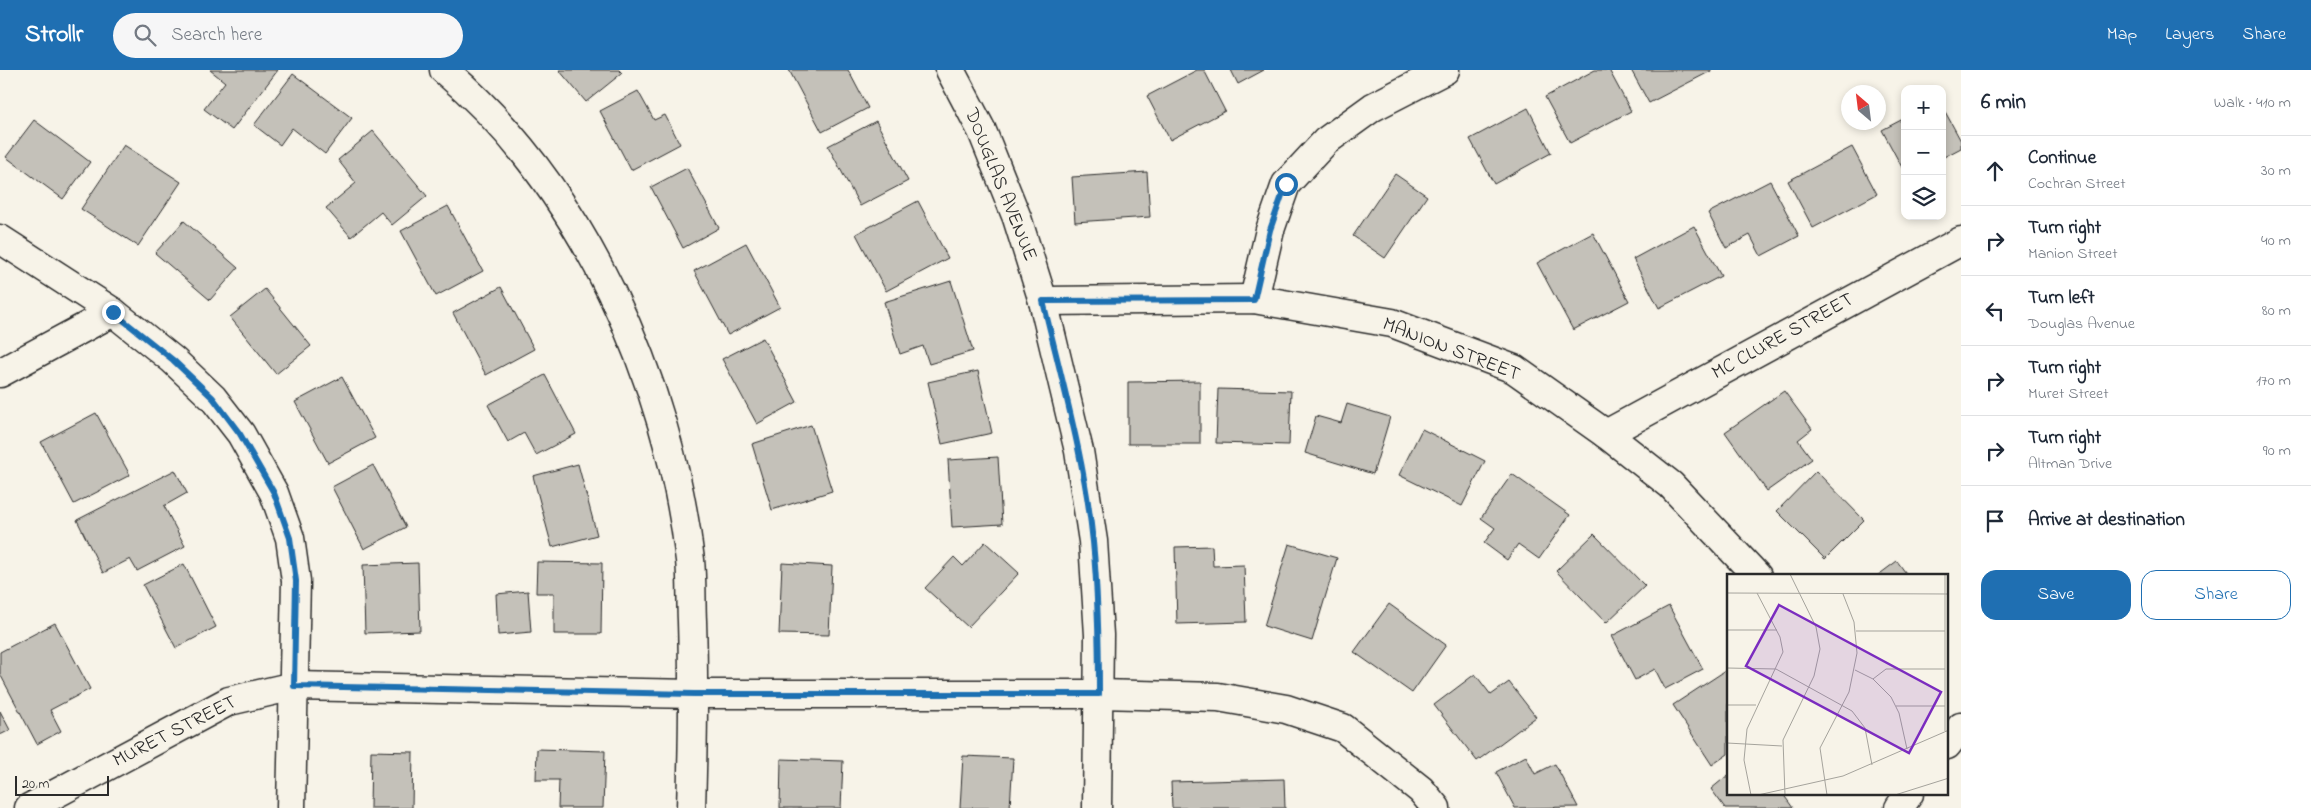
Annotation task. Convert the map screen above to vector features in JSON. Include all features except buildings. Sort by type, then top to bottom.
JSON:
[{"type":"street","points":[[444,70],[461,84],[516,141],[557,199],[605,278],[639,356],[667,442],[681,505],[690,562],[694,694],[691,808]]},
{"type":"street","name":"DOUGLAS AVENUE","points":[[950,70],[982,131],[1018,218],[1043,301],[1079,451],[1093,541],[1099,635],[1097,808]]},
{"type":"street","points":[[1254,300],[1270,230],[1286,184],[1326,141],[1373,107],[1445,70]]},
{"type":"street","points":[[0,238],[113,312],[173,360],[213,398],[240,434],[274,493],[290,538],[296,581],[291,808]]},
{"type":"street","name":"MC CLURE STREET","points":[[1606,434],[1961,241]]},
{"type":"street","name":"MANION STREET","points":[[1043,301],[1254,300],[1392,323],[1506,366],[1606,434],[1671,485],[1755,574]]},
{"type":"street","points":[[0,373],[113,312]]},
{"type":"street","name":"MURET STREET","points":[[29,808],[228,700],[294,686],[694,694],[1099,694],[1218,697],[1286,709],[1343,728],[1421,790],[1436,808]]},
{"type":"street","points":[[1948,744],[1961,727]]},
{"type":"street","points":[[1899,808],[1908,796]]},
{"type":"route","points":[[113,312],[173,360],[213,398],[240,434],[274,493],[290,538],[296,581],[294,686],[694,694],[1099,694],[1099,635],[1093,541],[1079,451],[1043,301],[1254,300],[1270,230],[1286,184]]}]
